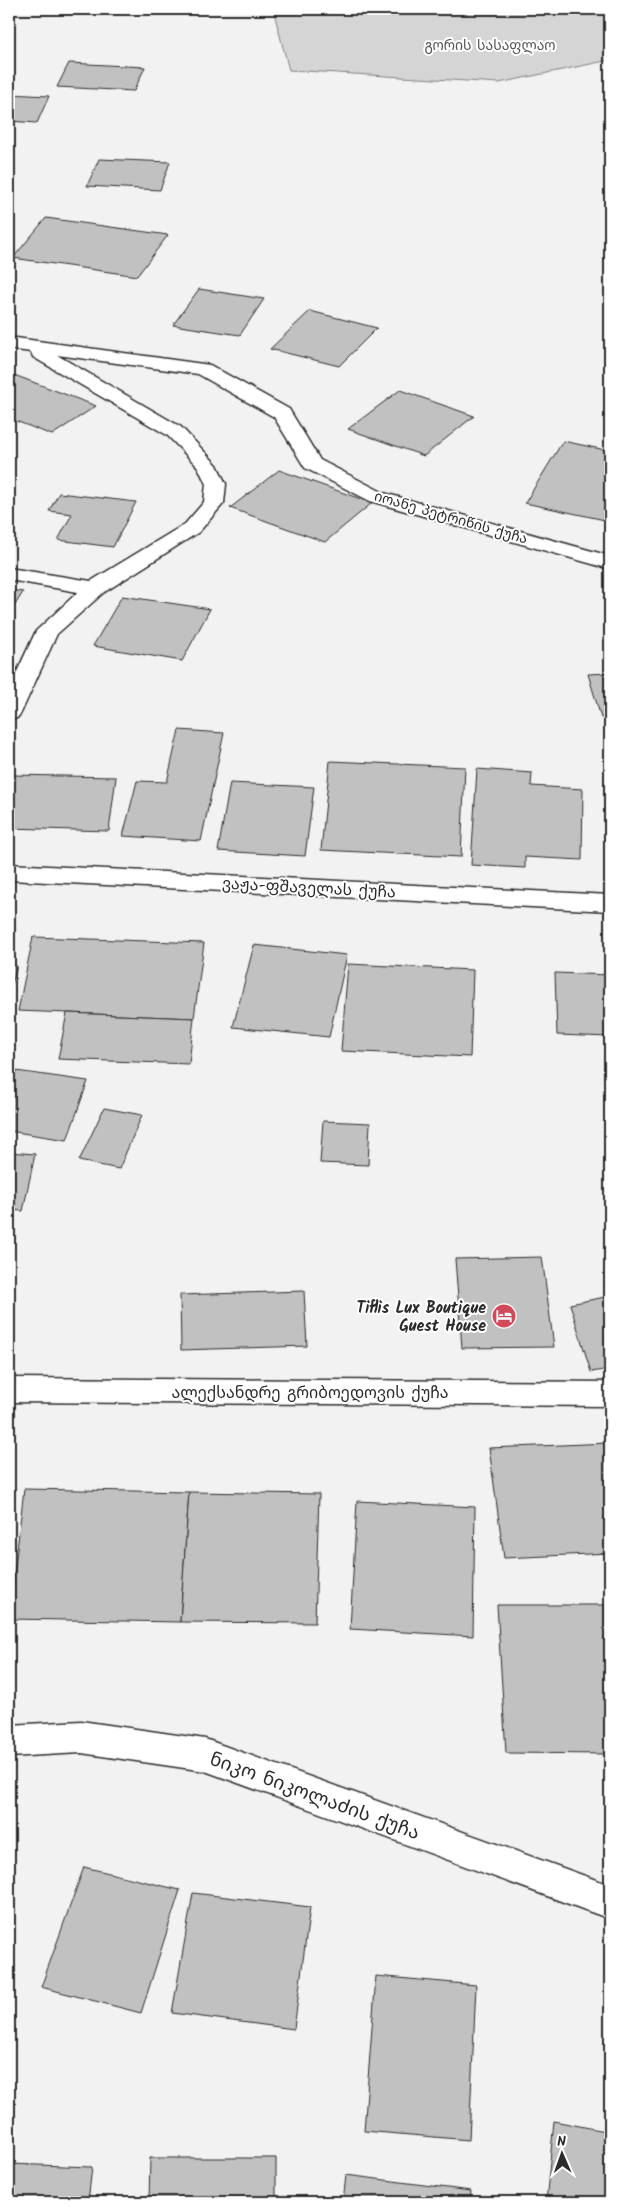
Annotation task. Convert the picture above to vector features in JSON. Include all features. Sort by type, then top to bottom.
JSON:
[{"type":"street","name":"იოანე პეტრიწის ქუჩა","points":[[9,344],[203,369],[282,413],[312,464],[377,497],[610,564]]},
{"type":"street","points":[[9,714],[47,630],[95,588],[192,528],[214,504],[216,484],[207,465],[174,431],[30,348]]},
{"type":"street","points":[[9,574],[95,588]]},
{"type":"street","name":"ვაჟა-ფშაველას ქუჩა","points":[[9,872],[610,903]]},
{"type":"street","name":"ალექსანდრე გრიბოედოვის ქუჩა","points":[[9,1390],[610,1394]]},
{"type":"street","name":"ნიკო ნიკოლაძის ქუჩა","points":[[9,1741],[81,1737],[205,1755],[610,1902]]},
{"type":"green space","name":"გორის სასაფლაო","points":[[273,9],[610,9],[610,60],[499,83],[289,70]]},
{"type":"building","points":[[69,63],[145,67],[134,91],[57,87]]},
{"type":"building","points":[[9,94],[49,96],[37,123],[9,121]]},
{"type":"building","points":[[99,159],[170,162],[160,190],[87,186]]},
{"type":"building","points":[[46,218],[168,235],[137,276],[13,258]]},
{"type":"building","points":[[199,289],[264,299],[240,335],[173,325]]},
{"type":"building","points":[[310,311],[377,328],[339,366],[270,349]]},
{"type":"building","points":[[9,373],[96,406],[52,435],[16,421],[9,426]]},
{"type":"building","points":[[400,390],[474,416],[424,456],[348,429]]},
{"type":"building","points":[[563,441],[610,451],[610,510],[605,520],[525,503]]},
{"type":"building","points":[[279,470],[372,503],[325,542],[230,508]]},
{"type":"building","points":[[59,493],[136,502],[113,547],[58,540],[72,514],[49,511]]},
{"type":"building","points":[[9,590],[23,592],[9,615]]},
{"type":"building","points":[[122,596],[210,609],[182,661],[93,646]]},
{"type":"building","points":[[610,673],[610,718],[601,718],[588,674]]},
{"type":"building","points":[[179,730],[224,733],[201,841],[123,836],[137,781],[167,782]]},
{"type":"building","points":[[330,761],[465,767],[461,857],[321,850]]},
{"type":"building","points":[[477,769],[532,773],[531,786],[583,789],[582,860],[525,857],[525,868],[471,865]]},
{"type":"building","points":[[12,775],[116,777],[109,831],[9,828],[9,791]]},
{"type":"building","points":[[230,783],[314,787],[305,856],[218,851]]},
{"type":"building","points":[[33,937],[204,943],[194,1018],[18,1011]]},
{"type":"building","points":[[254,945],[347,955],[329,1037],[233,1027]]},
{"type":"building","points":[[348,964],[473,970],[470,1057],[341,1051]]},
{"type":"building","points":[[9,965],[17,966],[9,995]]},
{"type":"building","points":[[555,973],[610,975],[610,1037],[557,1035]]},
{"type":"building","points":[[67,1013],[194,1018],[189,1064],[58,1059]]},
{"type":"building","points":[[9,1070],[88,1081],[67,1140],[9,1131]]},
{"type":"building","points":[[104,1108],[142,1115],[119,1169],[79,1161]]},
{"type":"building","points":[[323,1121],[370,1123],[368,1165],[320,1163]]},
{"type":"building","points":[[9,1152],[35,1154],[23,1211],[9,1210]]},
{"type":"building","points":[[542,1257],[554,1347],[462,1348],[455,1259]]},
{"type":"building","points":[[304,1291],[307,1346],[181,1350],[180,1295]]},
{"type":"building","points":[[610,1296],[610,1369],[591,1372],[570,1304]]},
{"type":"building","points":[[609,1443],[610,1553],[504,1558],[489,1448]]},
{"type":"building","points":[[24,1489],[189,1492],[180,1622],[9,1619]]},
{"type":"building","points":[[189,1492],[319,1494],[315,1623],[180,1622]]},
{"type":"building","points":[[357,1501],[475,1507],[473,1636],[350,1629]]},
{"type":"building","points":[[497,1605],[610,1605],[610,1754],[506,1753]]},
{"type":"building","points":[[84,1867],[180,1890],[141,2013],[41,1987]]},
{"type":"building","points":[[193,1893],[310,1907],[294,2029],[172,2013]]},
{"type":"building","points":[[376,1976],[476,1985],[469,2140],[364,2131]]},
{"type":"building","points":[[554,2121],[610,2132],[610,2202],[546,2202]]},
{"type":"building","points":[[150,2158],[276,2158],[276,2202],[149,2202]]},
{"type":"building","points":[[9,2164],[92,2167],[88,2202],[9,2202]]},
{"type":"building","points":[[346,2175],[471,2191],[470,2202],[343,2202]]},
{"type":"place","name":"Tiflis Lux Boutique Guest House","points":[[504,1316]]}]
